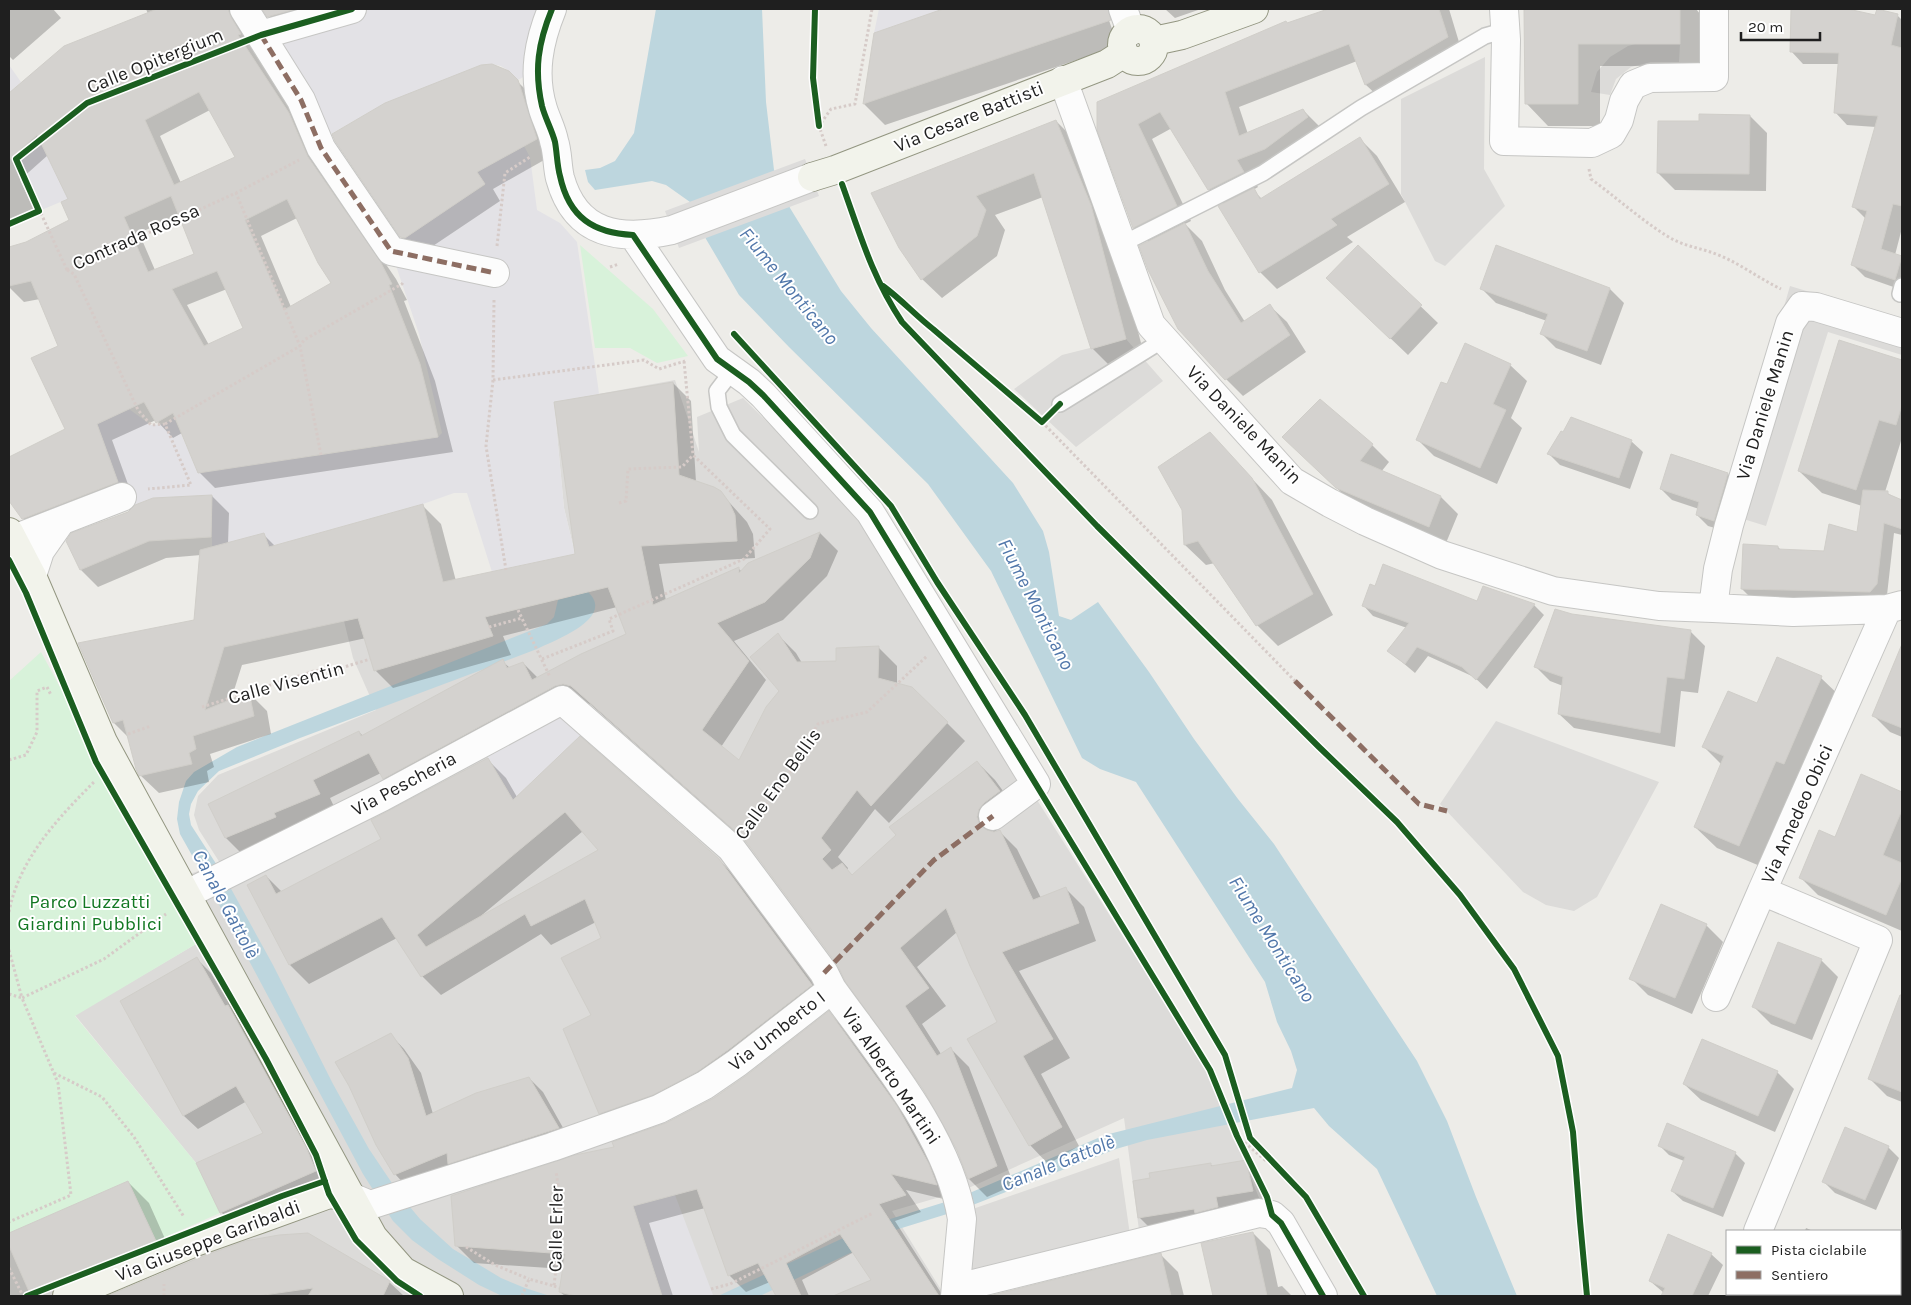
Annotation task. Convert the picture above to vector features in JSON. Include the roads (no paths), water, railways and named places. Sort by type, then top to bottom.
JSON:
[{"type":"street","points":[[244,9],[301,100],[321,148],[391,251],[494,273]]},
{"type":"street","points":[[261,34],[352,9]]},
{"type":"street","points":[[552,9],[542,34],[536,70],[542,107],[554,141],[560,177],[574,209],[596,228],[614,234],[634,235],[717,359],[749,382],[763,395],[870,512],[1036,784],[994,816]]},
{"type":"street","name":"Via Cesare Battisti","points":[[634,235],[672,230],[812,177],[836,170],[1106,64],[1133,33],[1182,35],[1254,9]]},
{"type":"street","points":[[1505,19],[1504,141],[1592,143],[1611,134],[1619,120],[1624,101],[1633,85],[1650,78],[1714,77],[1714,9]]},
{"type":"street","name":"Via Daniele Manin","points":[[1062,80],[1151,325],[1292,481],[1365,521],[1442,555],[1553,591],[1659,606],[1793,612],[1894,607]]},
{"type":"street","name":"Via Daniele Manin","points":[[1713,608],[1718,569],[1729,524],[1790,323],[1802,306],[1816,307],[1902,333]]},
{"type":"street","points":[[122,497],[61,521],[11,536],[32,576],[103,742],[192,895],[360,1201],[373,1237],[404,1271],[448,1296]]},
{"type":"street","points":[[32,576],[40,551],[61,521]]},
{"type":"street","name":"Via Amedeo Obici","points":[[1758,1230],[1878,940],[1762,892],[1894,607]]},
{"type":"street","name":"Via Pescheria","points":[[192,895],[246,865],[382,797],[562,700]]},
{"type":"street","name":"Via Umberto I","points":[[360,1201],[404,1194],[552,1147],[659,1109],[705,1085],[737,1063],[832,989],[824,973],[731,848],[562,700]]},
{"type":"street","points":[[1716,997],[1762,892]]},
{"type":"street","name":"Via Alberto Martini","points":[[832,989],[911,1100],[941,1152],[959,1206],[956,1292]]},
{"type":"street","name":"Via Giuseppe Garibaldi","points":[[67,1296],[195,1242],[329,1194],[360,1201]]},
{"type":"street","points":[[956,1292],[1141,1242],[1259,1213],[1272,1214],[1280,1223],[1322,1296]]},
{"type":"lane","points":[[1122,244],[1263,173],[1362,108],[1485,36],[1505,19]]},
{"type":"lane","points":[[1060,404],[1163,340]]},
{"type":"lane","points":[[733,370],[717,390],[719,407],[733,435],[810,511]]},
{"type":"water","points":[[656,9],[762,9],[766,102],[774,170],[790,208],[841,291],[871,328],[1013,483],[1043,531],[1049,552],[1059,616],[1071,620],[1098,602],[1149,672],[1194,739],[1274,844],[1417,1061],[1447,1121],[1517,1296],[1437,1296],[1377,1169],[1329,1126],[1314,1108],[1147,1140],[1116,1149],[960,1210],[892,1231],[887,1220],[958,1198],[1105,1135],[1292,1088],[1297,1070],[1291,1051],[1277,1022],[1265,982],[1136,782],[1100,769],[1082,758],[991,571],[928,484],[739,295],[706,239],[690,202],[666,185],[652,181],[595,190],[588,182],[585,170],[600,168],[615,161],[634,133]]},
{"type":"water","name":"Canale Gattolè","points":[[588,592],[595,602],[594,611],[589,619],[580,627],[568,634],[537,649],[300,738],[219,771],[198,791],[191,804],[189,814],[191,825],[224,876],[273,965],[333,1084],[369,1149],[400,1195],[420,1219],[453,1249],[501,1278],[550,1296],[502,1296],[479,1285],[438,1259],[412,1240],[393,1221],[363,1174],[180,834],[177,819],[179,802],[186,781],[194,772],[237,747],[547,624],[554,617],[558,600]]},
{"type":"water","points":[[865,1228],[873,1242],[760,1296],[718,1296]]},
{"type":"water label","name":"Fiume Monticano","points":[[789,286]]},
{"type":"water label","name":"Fiume Monticano","points":[[1036,604]]},
{"type":"water label","name":"Fiume Monticano","points":[[1272,939]]},
{"type":"park label","name":"Parco Luzzatti Giardini Pubblici","points":[[90,913]]}]
